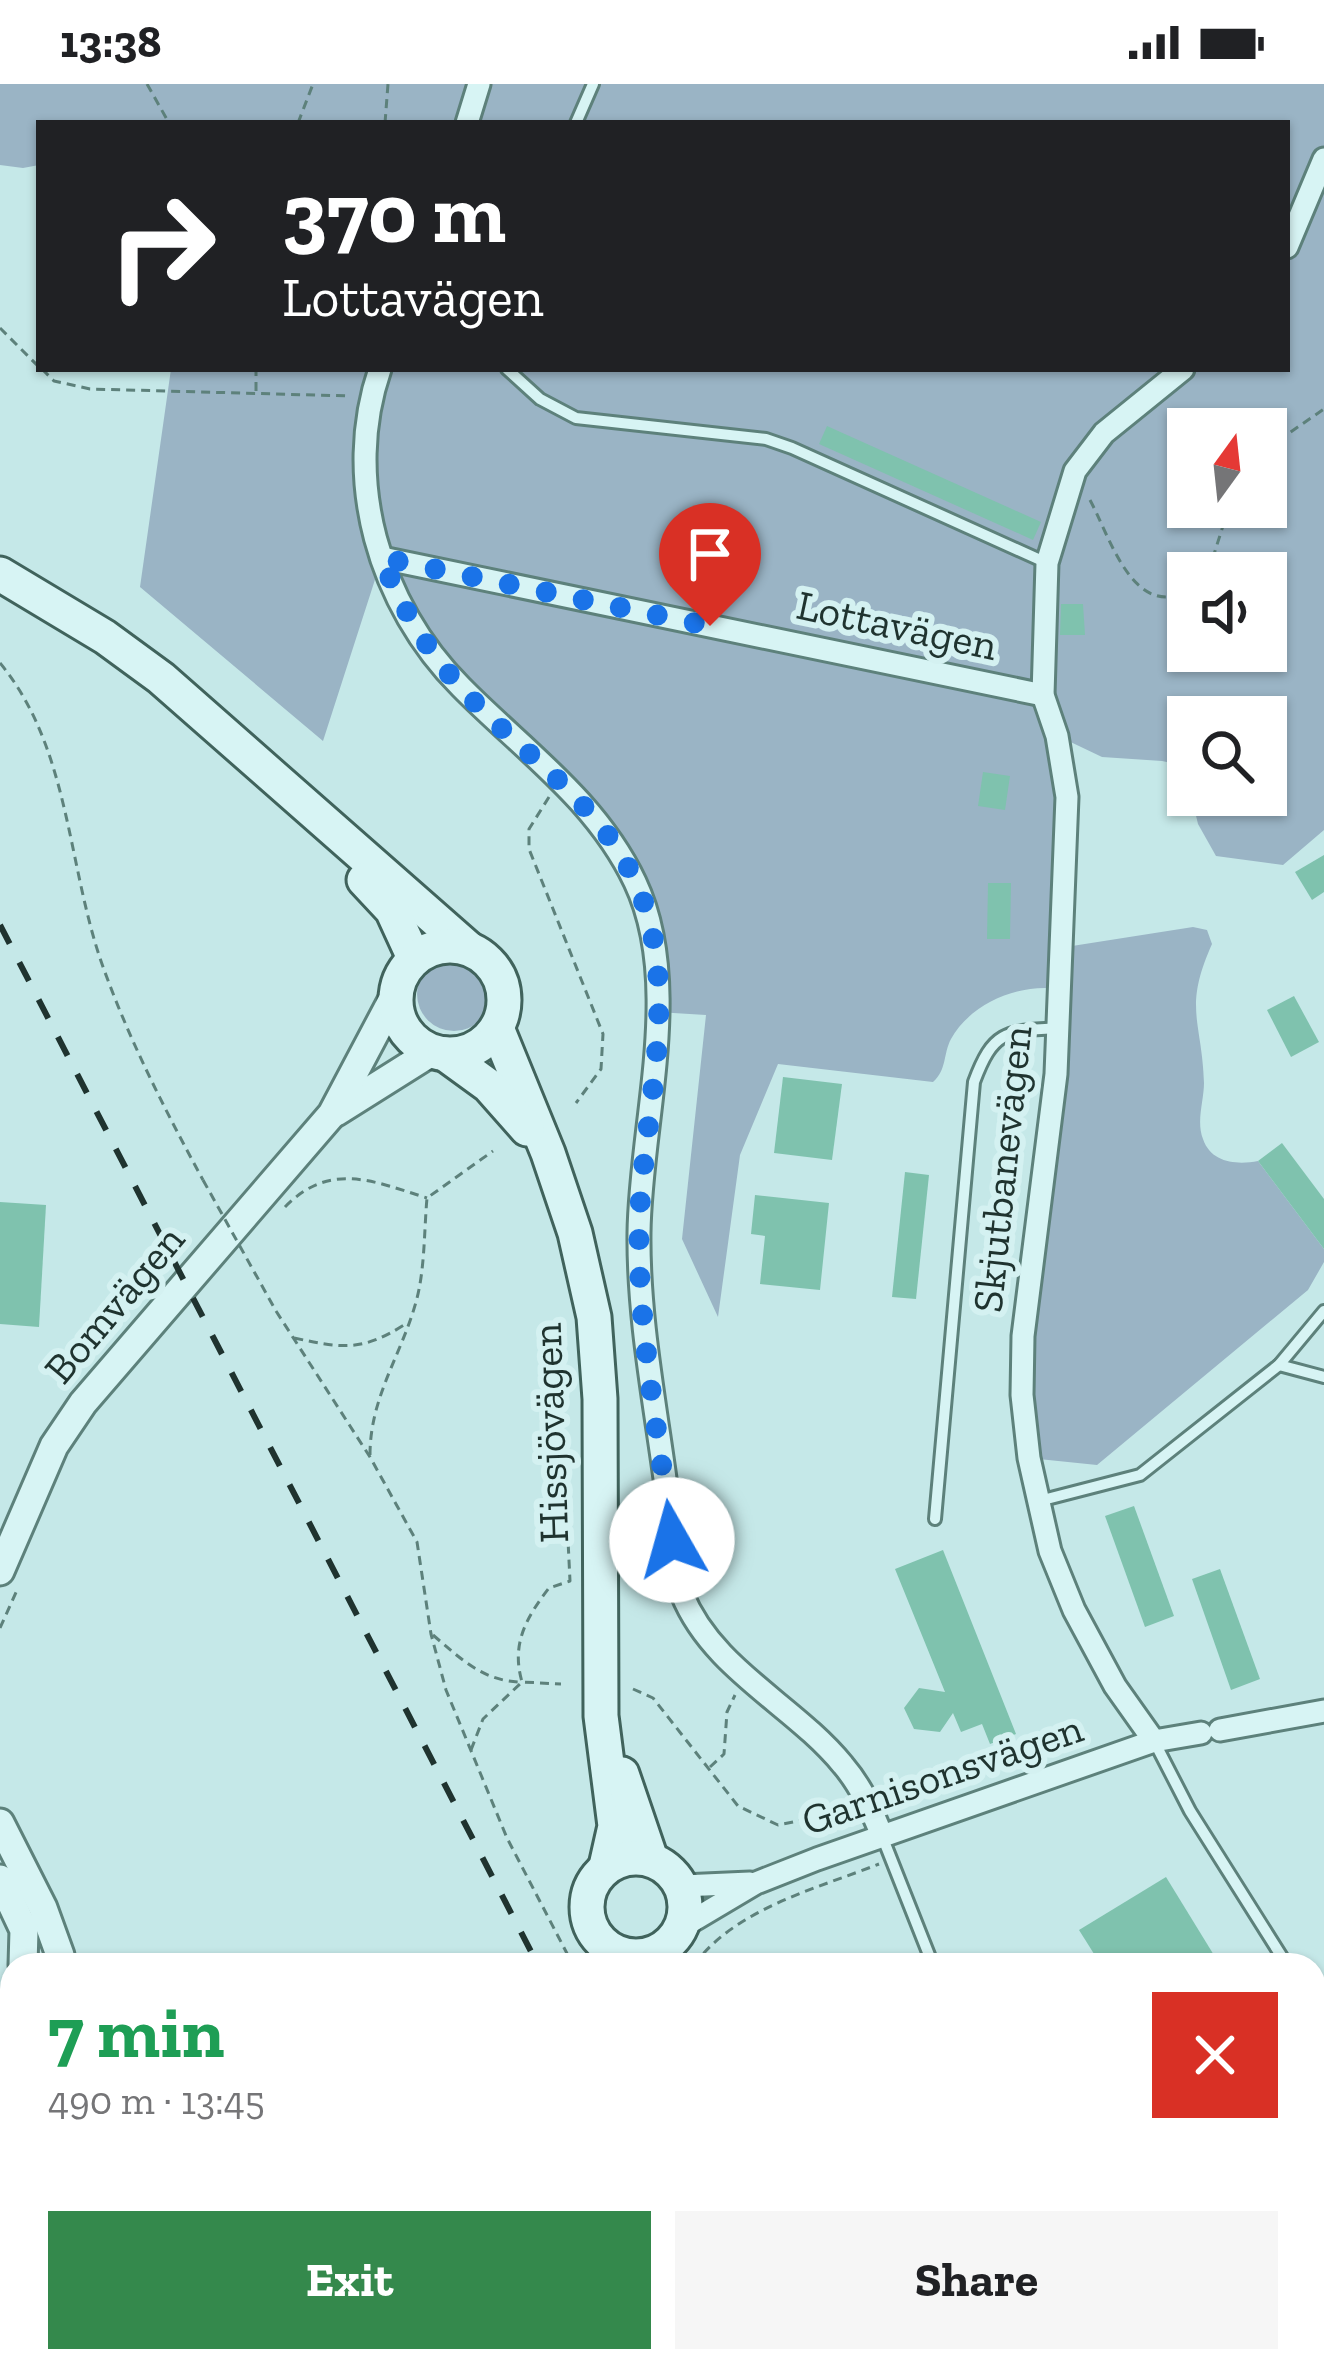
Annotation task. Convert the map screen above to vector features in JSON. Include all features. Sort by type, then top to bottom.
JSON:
[{"type":"main road","points":[[0,574],[105,637],[161,678],[467,948],[487,959],[500,978],[504,995],[497,1028],[484,1042],[461,1053],[439,1053],[406,1033],[395,995],[401,975],[414,958],[445,945],[467,948]]},
{"type":"main road","points":[[250,754],[392,910],[414,958]]},
{"type":"main road","name":"Hissjövägen","points":[[497,1028],[575,1233],[594,1317],[600,1399],[601,1716],[615,1826],[605,1866]]},
{"type":"main road","name":"Hissjövägen","points":[[439,1053],[489,1086],[548,1153]]},
{"type":"main road","name":"Hissjövägen","points":[[601,1716],[651,1859]]},
{"type":"main road","points":[[610,1953],[589,1926],[586,1895],[605,1866],[628,1857],[651,1859],[667,1867],[682,1886],[686,1900],[678,1950]]},
{"type":"street","points":[[468,120],[478,84]]},
{"type":"street","points":[[1290,240],[1324,159]]},
{"type":"street","points":[[379,372],[363,455],[368,512],[394,588],[424,642],[458,685],[562,781],[616,844],[638,888],[655,958],[657,1029],[639,1234],[681,1593],[710,1642],[843,1764],[870,1804],[882,1836]]},
{"type":"street","name":"Skjutbanevägen","points":[[1154,1742],[1115,1686],[1074,1610],[1050,1551],[1029,1458],[1022,1395],[1023,1336],[1056,1074],[1067,797],[1057,736],[1043,695],[1047,563],[1075,472],[1104,433],[1179,372]]},
{"type":"street","name":"Lottavägen","points":[[382,558],[1043,695]]},
{"type":"street","name":"Bomvägen","points":[[9,1580],[54,1446],[83,1403],[332,1114],[395,995]]},
{"type":"street","name":"Bomvägen","points":[[332,1114],[439,1053]]},
{"type":"street","name":"Garnisonsvägen","points":[[682,1886],[756,1882],[1154,1742],[1324,1711]]},
{"type":"street","points":[[0,1823],[43,1908],[59,1953]]},
{"type":"street","points":[[0,1850],[56,1953]]},
{"type":"street","points":[[0,1879],[24,1930],[23,1953]]},
{"type":"street","name":"Garnisonsvägen","points":[[678,1950],[756,1882]]},
{"type":"lane","points":[[578,120],[593,84]]},
{"type":"lane","points":[[510,372],[540,399],[576,418],[766,439],[792,448],[1047,563]]},
{"type":"lane","points":[[934,1519],[974,1082],[987,1047],[1012,1030],[1058,1028]]},
{"type":"lane","points":[[1040,1501],[1140,1475],[1279,1365],[1324,1311]]},
{"type":"lane","points":[[1279,1365],[1324,1377]]},
{"type":"lane","name":"Skjutbanevägen","points":[[1154,1742],[1190,1811],[1279,1953]]},
{"type":"lane","points":[[882,1836],[928,1953]]},
{"type":"path","points":[[147,84],[167,120]]},
{"type":"path","points":[[299,120],[313,84]]},
{"type":"path","points":[[385,120],[388,84]]},
{"type":"path","points":[[0,328],[36,364]]},
{"type":"path","points":[[45,372],[54,380],[90,389],[371,397]]},
{"type":"path","points":[[256,372],[256,392]]},
{"type":"path","points":[[1287,435],[1324,410]]},
{"type":"path","points":[[1075,472],[1138,590],[1167,597]]},
{"type":"path","points":[[0,663],[29,704],[42,734],[62,796],[74,863],[101,962],[138,1057],[276,1311],[370,1457],[417,1542],[431,1634],[446,1690],[507,1838],[567,1953]]},
{"type":"path","points":[[562,781],[529,829],[530,849],[603,1034],[602,1069],[576,1103]]},
{"type":"path","points":[[370,1457],[370,1427],[382,1383],[417,1299],[427,1198],[493,1151]]},
{"type":"path","points":[[278,1214],[310,1185],[334,1177],[374,1181],[427,1198]]},
{"type":"path","points":[[238,1258],[252,1241]]},
{"type":"path","points":[[292,1337],[339,1348],[362,1346],[408,1323]]},
{"type":"path","points":[[522,1682],[516,1663],[518,1640],[549,1588],[570,1581],[568,1540]]},
{"type":"path","points":[[0,1628],[9,1580]]},
{"type":"path","points":[[431,1634],[498,1682],[561,1684]]},
{"type":"path","points":[[708,1769],[724,1754],[727,1712],[744,1674]]},
{"type":"path","points":[[470,1752],[483,1719],[522,1682]]},
{"type":"path","points":[[633,1689],[653,1698],[738,1805],[778,1826],[870,1804]]},
{"type":"path","points":[[678,1950],[891,1860]]},
{"type":"shaded area","points":[[0,84],[1324,84],[1324,830],[1283,865],[1216,856],[1198,824],[1196,816],[1287,816],[1287,696],[1167,696],[1167,762],[1102,757],[1058,736],[1067,797],[1053,949],[1193,927],[1207,930],[1212,944],[1196,1000],[1204,1083],[1201,1132],[1218,1158],[1258,1161],[1324,1249],[1324,1262],[1308,1290],[1097,1465],[1029,1458],[1022,1395],[1058,989],[1043,988],[1012,993],[970,1016],[951,1039],[933,1082],[778,1064],[740,1155],[718,1317],[682,1239],[706,1015],[657,1012],[655,958],[616,844],[458,685],[381,561],[323,741],[140,587],[171,372],[1290,372],[1290,120],[36,120],[36,166],[0,165]]},
{"type":"shaded area","points":[[454,957],[480,968],[491,994],[480,1020],[454,1031],[428,1020],[417,994],[428,968]]},
{"type":"building","points":[[827,426],[1041,522],[1033,540],[819,444]]},
{"type":"building","points":[[1061,604],[1083,604],[1085,635],[1060,635]]},
{"type":"building","points":[[983,772],[1010,776],[1005,810],[978,806]]},
{"type":"building","points":[[1324,855],[1324,892],[1312,900],[1295,872]]},
{"type":"building","points":[[988,883],[1011,883],[1010,939],[987,939]]},
{"type":"building","points":[[1294,996],[1319,1042],[1291,1057],[1267,1010]]},
{"type":"building","points":[[783,1077],[842,1084],[832,1160],[774,1153]]},
{"type":"building","points":[[1282,1143],[1324,1199],[1324,1249],[1258,1161]]},
{"type":"building","points":[[905,1172],[929,1175],[916,1299],[892,1297]]},
{"type":"building","points":[[755,1195],[829,1203],[820,1290],[760,1284],[765,1236],[751,1234]]},
{"type":"building","points":[[0,1202],[46,1205],[39,1327],[0,1324]]},
{"type":"building","points":[[1134,1506],[1174,1616],[1145,1627],[1105,1516]]},
{"type":"building","points":[[943,1550],[1016,1734],[990,1744],[982,1724],[961,1732],[953,1713],[940,1732],[914,1729],[904,1708],[919,1688],[945,1692],[895,1569]]},
{"type":"building","points":[[1220,1569],[1260,1679],[1231,1690],[1192,1579]]},
{"type":"building","points":[[1166,1877],[1213,1953],[1093,1953],[1079,1930]]},
{"type":"railway","points":[[0,925],[532,1953]]},
{"type":"route","points":[[672,1540],[639,1234],[657,1029],[655,958],[638,888],[616,844],[562,781],[458,685],[424,642],[382,558],[710,626]]}]
